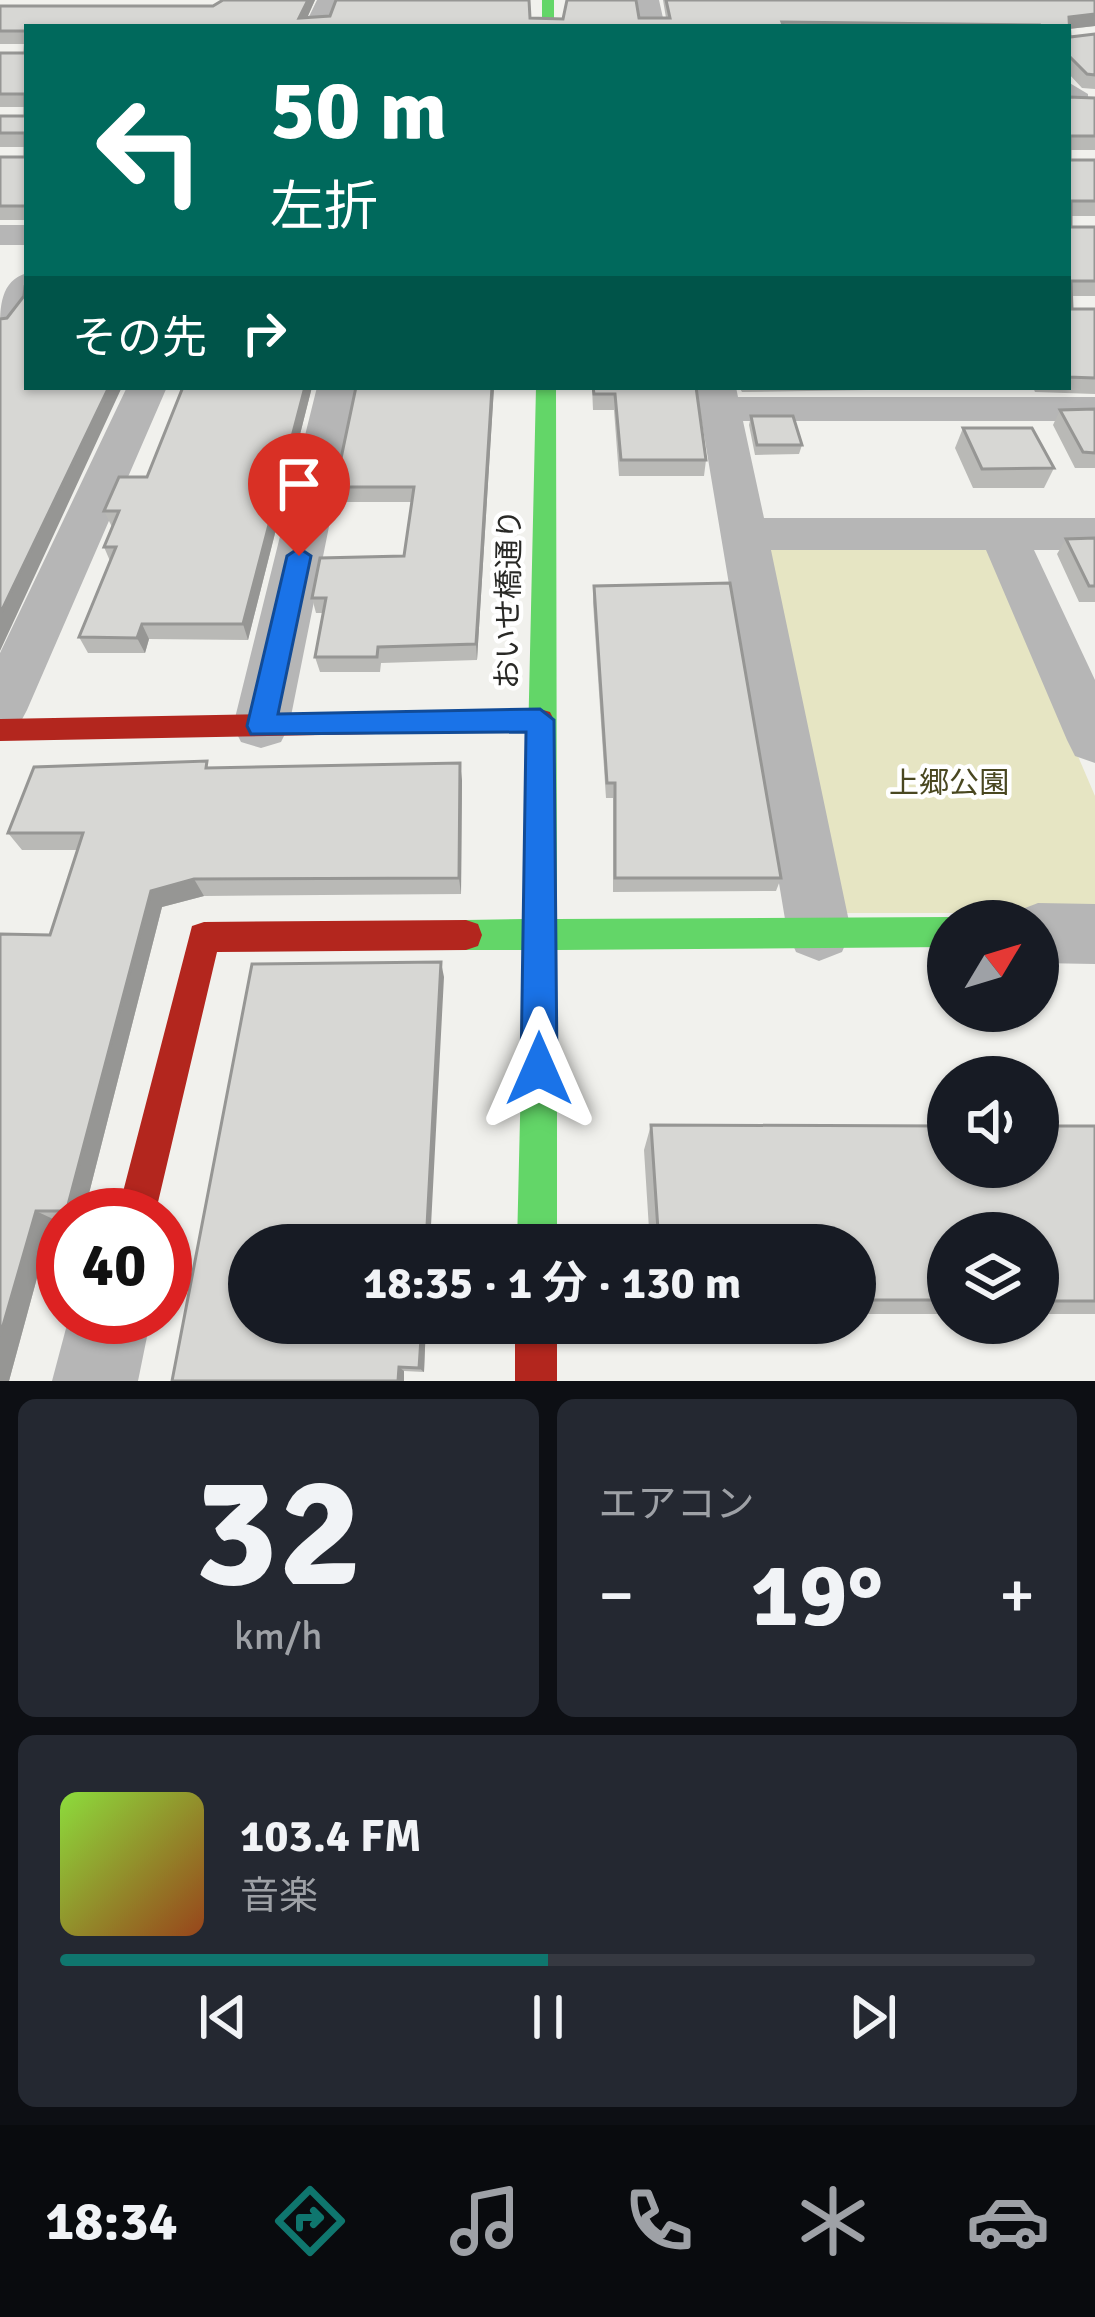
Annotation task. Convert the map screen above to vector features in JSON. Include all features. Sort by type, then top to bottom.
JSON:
[{"type":"street","points":[[524,0],[573,0]]},
{"type":"street","points":[[971,1],[987,1],[1008,24]]},
{"type":"street","points":[[0,321],[24,288]]},
{"type":"street","points":[[0,710],[146,390]]},
{"type":"street","points":[[261,726],[336,390]]},
{"type":"street","name":"おいせ橋通り","points":[[537,1224],[545,390]]},
{"type":"street","points":[[819,932],[718,398],[1095,409]]},
{"type":"street","points":[[745,534],[1095,534]]},
{"type":"street","points":[[1003,534],[1089,714]]},
{"type":"street","points":[[0,730],[540,720]]},
{"type":"street","points":[[143,1188],[205,937],[927,932]]},
{"type":"street","points":[[1059,933],[1095,934]]},
{"type":"street","points":[[94,1381],[103,1344]]},
{"type":"street","points":[[536,1344],[536,1381]]},
{"type":"green space","name":"上郷公園","points":[[766,547],[989,548],[1095,796],[1095,913],[1059,913],[1059,900],[927,900],[927,913],[845,913]]},
{"type":"building","points":[[223,0],[308,0],[299,18],[330,16],[336,0],[529,0],[530,18],[563,19],[567,0],[636,0],[639,18],[670,18],[666,0],[1095,0],[1095,14],[1069,17],[1069,24],[24,24],[24,31],[0,31],[0,6],[213,6]]},
{"type":"building","points":[[1095,34],[1095,75],[1087,74],[1071,58],[1071,37]]},
{"type":"building","points":[[0,53],[24,53],[24,94],[0,94]]},
{"type":"building","points":[[1071,97],[1095,98],[1095,136],[1071,136]]},
{"type":"building","points":[[0,116],[24,116],[24,133],[0,133]]},
{"type":"building","points":[[0,157],[24,157],[24,206],[0,206]]},
{"type":"building","points":[[1071,160],[1095,160],[1095,201],[1071,201]]},
{"type":"building","points":[[1071,227],[1095,227],[1095,281],[1071,281]]},
{"type":"building","points":[[1071,281],[1072,309],[1095,309],[1095,378],[1071,377]]},
{"type":"building","points":[[24,296],[24,390],[108,390],[0,614],[0,319],[7,318]]},
{"type":"building","points":[[182,390],[304,390],[243,624],[142,624],[137,638],[79,637],[116,547],[104,547],[119,511],[104,511],[119,477],[147,477]]},
{"type":"building","points":[[355,390],[492,390],[476,644],[378,647],[377,657],[315,657],[326,598],[312,598],[320,558],[404,556],[414,487],[335,487]]},
{"type":"building","points":[[593,390],[696,390],[706,460],[621,460],[615,394],[594,394]]},
{"type":"building","points":[[1095,409],[1095,453],[1083,452],[1060,410]]},
{"type":"building","points":[[751,416],[793,416],[802,445],[757,445]]},
{"type":"building","points":[[963,428],[1032,428],[1054,468],[982,469]]},
{"type":"building","points":[[1095,538],[1095,586],[1089,586],[1066,539]]},
{"type":"building","points":[[730,583],[781,878],[615,878],[615,783],[607,783],[594,586]]},
{"type":"building","points":[[207,761],[206,768],[460,763],[459,878],[194,879],[151,891],[72,1188],[36,1188],[36,1211],[0,1336],[0,934],[50,935],[83,833],[8,833],[34,767]]},
{"type":"building","points":[[441,962],[427,1224],[228,1224],[228,1344],[421,1344],[419,1368],[399,1367],[398,1381],[172,1381],[179,1344],[192,1344],[192,1277],[252,964]]},
{"type":"building","points":[[651,1125],[927,1126],[927,1188],[1059,1188],[1059,1126],[1095,1126],[1095,1301],[1059,1301],[1059,1212],[927,1212],[927,1300],[876,1300],[876,1224],[658,1224]]},
{"type":"traffic: fast","points":[[548,0],[548,24]]},
{"type":"traffic: fast","points":[[537,1224],[546,390]]},
{"type":"traffic: fast","points":[[466,935],[927,932]]},
{"type":"traffic: jam","points":[[0,730],[540,720]]},
{"type":"traffic: jam","points":[[143,1188],[204,937],[466,935]]},
{"type":"traffic: jam","points":[[536,1344],[536,1381]]},
{"type":"route","points":[[299,556],[261,726],[540,720],[539,1069]]}]
